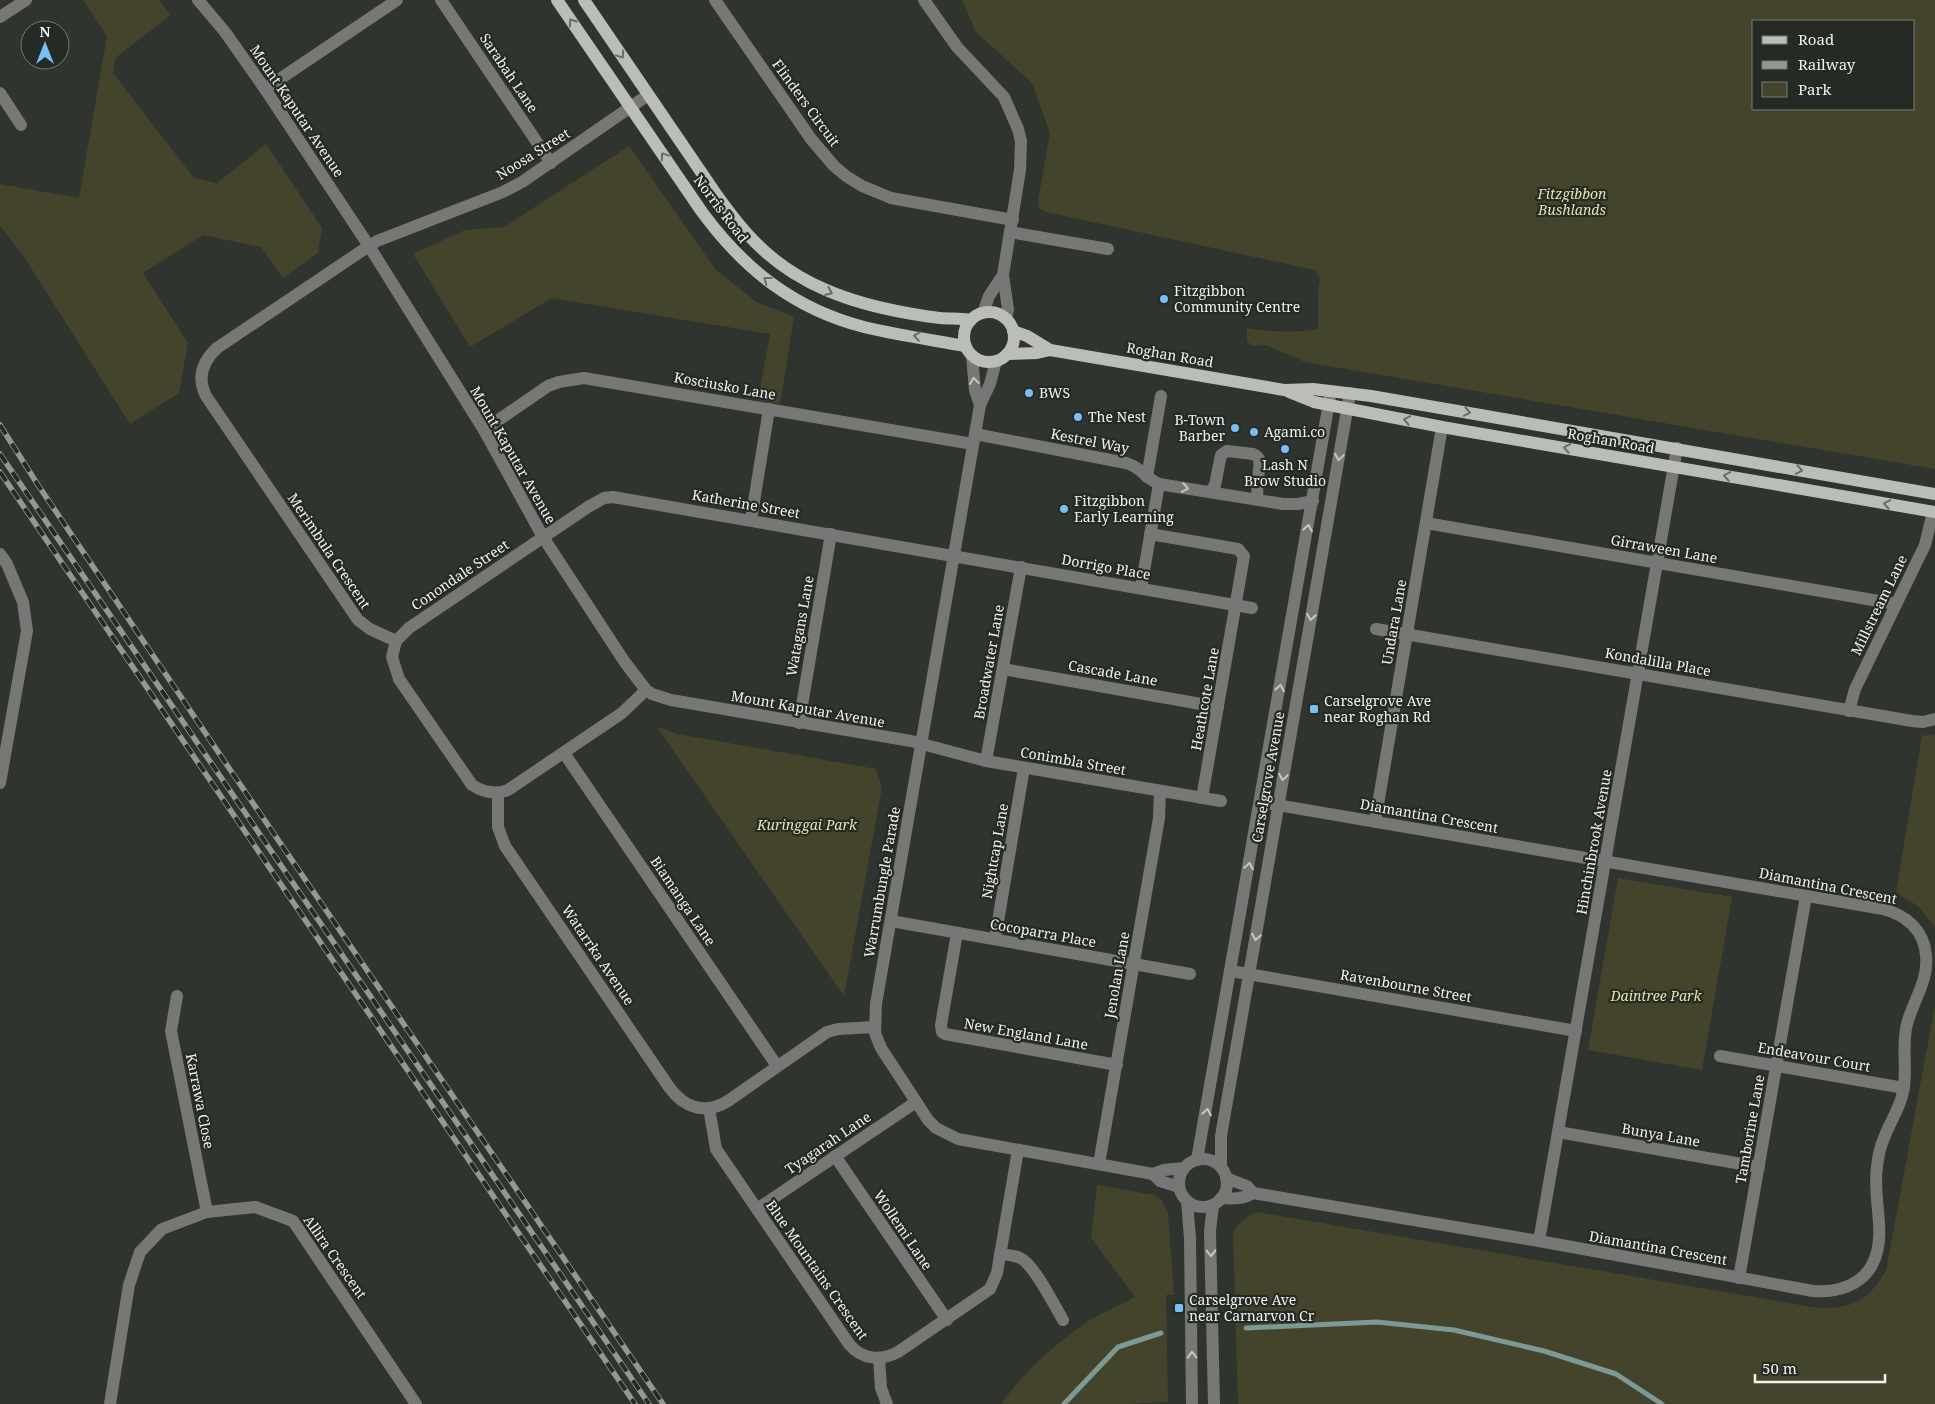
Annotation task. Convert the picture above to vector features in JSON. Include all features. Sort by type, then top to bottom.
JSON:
[{"type":"main road","name":"Norris Road","points":[[557,0],[720,236],[744,261],[774,286],[798,301],[840,320],[969,351]]},
{"type":"main road","name":"Norris Road","points":[[584,0],[716,194],[738,225],[757,245],[796,275],[818,287],[864,304],[931,317],[971,320]]},
{"type":"main road","points":[[983,313],[999,315],[1006,319],[1014,339],[1002,358],[988,362],[980,360],[969,351],[964,332],[971,320],[983,313]]},
{"type":"main road","name":"Roghan Road","points":[[1012,331],[1027,336],[1050,350],[1284,390],[1313,389],[1350,393],[1935,494]]},
{"type":"main road","name":"Roghan Road","points":[[1002,358],[1050,350]]},
{"type":"main road","name":"Roghan Road","points":[[1284,390],[1314,402],[1442,427],[1934,512]]},
{"type":"street","points":[[0,17],[26,0]]},
{"type":"street","name":"Mount Kaputar Avenue","points":[[198,0],[225,32],[265,89],[369,246],[484,430],[543,537],[624,661],[646,690],[671,700],[922,744]]},
{"type":"street","points":[[265,89],[397,0]]},
{"type":"street","name":"Sarabah Lane","points":[[441,0],[551,162]]},
{"type":"street","name":"Flinders Circuit","points":[[715,0],[811,139],[834,166],[846,176],[862,186],[891,198],[1108,250]]},
{"type":"street","points":[[924,0],[957,47],[1004,97],[1012,112],[1020,141],[1021,154],[1012,226],[1003,275],[1008,309],[1006,319]]},
{"type":"street","points":[[0,93],[21,125]]},
{"type":"street","name":"Noosa Street","points":[[369,246],[383,238],[503,192],[522,182],[648,95]]},
{"type":"street","name":"Merimbula Crescent","points":[[369,246],[217,348],[204,363],[201,379],[202,388],[206,396],[358,620],[370,630],[396,641]]},
{"type":"street","points":[[983,313],[989,296],[1003,275]]},
{"type":"street","name":"Warrumbungle Parade","points":[[969,351],[975,390],[980,405]]},
{"type":"street","name":"Warrumbungle Parade","points":[[1002,358],[980,405],[876,1004],[875,1027],[881,1048],[916,1102],[928,1120],[946,1134],[968,1142],[1153,1174],[1164,1170],[1184,1168]]},
{"type":"street","name":"Kosciusko Lane","points":[[484,430],[548,386],[559,382],[584,378],[769,409],[974,439]]},
{"type":"street","name":"Carselgrove Avenue","points":[[1197,1160],[1331,391]]},
{"type":"street","name":"Carselgrove Avenue","points":[[1223,1172],[1221,1136],[1350,393]]},
{"type":"street","points":[[1147,477],[1161,396]]},
{"type":"street","points":[[751,520],[769,409]]},
{"type":"street","name":"Undara Lane","points":[[1375,822],[1442,427]]},
{"type":"street","name":"Kestrel Way","points":[[974,439],[1126,463],[1138,466],[1147,477],[1159,484],[1292,505],[1313,501]]},
{"type":"street","name":"Hinchinbrook Avenue","points":[[1539,1242],[1677,448]]},
{"type":"street","points":[[1210,492],[1215,485],[1221,455],[1227,451],[1252,454],[1259,461],[1256,487],[1258,500]]},
{"type":"street","points":[[1140,588],[1159,484]]},
{"type":"street","name":"Katherine Street","points":[[543,537],[597,501],[613,497],[954,556]]},
{"type":"street","name":"Millstream Lane","points":[[1849,711],[1855,689],[1926,545],[1934,512]]},
{"type":"street","name":"Girraween Lane","points":[[1426,523],[1896,604]]},
{"type":"street","name":"Watagans Lane","points":[[799,723],[831,534]]},
{"type":"street","name":"Heathcote Lane","points":[[1150,534],[1240,550],[1244,559],[1202,798]]},
{"type":"street","name":"Conondale Street","points":[[396,641],[409,628],[543,537]]},
{"type":"street","points":[[0,554],[7,564],[23,602],[27,632],[0,783]]},
{"type":"street","name":"Dorrigo Place","points":[[954,556],[1252,608]]},
{"type":"street","name":"Broadwater Lane","points":[[986,761],[1020,567]]},
{"type":"street","name":"Kondalilla Place","points":[[1376,629],[1849,711],[1923,722],[1935,718]]},
{"type":"street","points":[[396,641],[392,657],[399,680],[467,779],[478,788],[498,793],[513,787],[622,713],[646,690]]},
{"type":"street","name":"Cascade Lane","points":[[1003,669],[1218,707]]},
{"type":"street","name":"Conimbla Street","points":[[922,744],[986,761],[1221,801]]},
{"type":"street","name":"Biamanga Lane","points":[[564,753],[778,1066]]},
{"type":"street","name":"Nightcap Lane","points":[[995,939],[1024,768]]},
{"type":"street","name":"Jenolan Lane","points":[[1100,1164],[1159,818],[1160,791]]},
{"type":"street","name":"Watarrka Avenue","points":[[498,793],[498,826],[505,846],[676,1096],[688,1105],[709,1108]]},
{"type":"street","name":"Diamantina Crescent","points":[[1223,1172],[1247,1186],[1253,1193],[1825,1292],[1848,1286],[1866,1274],[1872,1265],[1878,1245],[1876,1184],[1879,1153],[1884,1137],[1902,1099],[1907,1023],[1924,980],[1926,967],[1925,945],[1920,935],[1913,924],[1892,912],[1260,802]]},
{"type":"street","name":"Tamborine Lane","points":[[1740,1278],[1806,896]]},
{"type":"street","name":"Cocoparra Place","points":[[891,921],[1190,974]]},
{"type":"street","name":"New England Lane","points":[[957,933],[941,1025],[942,1032],[1116,1065]]},
{"type":"street","name":"Ravenbourne Street","points":[[1231,971],[1576,1031]]},
{"type":"street","name":"Karrawa Close","points":[[177,996],[170,1031],[207,1212]]},
{"type":"street","points":[[709,1108],[722,1104],[827,1032],[838,1029],[875,1027]]},
{"type":"street","name":"Endeavour Court","points":[[1720,1056],[1904,1088]]},
{"type":"street","name":"Tyagarah Lane","points":[[757,1209],[916,1102]]},
{"type":"street","name":"Blue Mountains Crescent","points":[[709,1108],[716,1149],[849,1344],[857,1353],[879,1358]]},
{"type":"street","name":"Bunya Lane","points":[[1558,1132],[1758,1167]]},
{"type":"street","points":[[887,1404],[881,1388],[879,1358],[891,1356],[898,1352],[990,1289],[994,1281],[1000,1254],[1018,1150]]},
{"type":"street","name":"Wollemi Lane","points":[[835,1156],[947,1320]]},
{"type":"street","points":[[1214,1404],[1210,1230],[1217,1201],[1226,1185],[1223,1172],[1210,1160],[1197,1160],[1184,1168],[1180,1174],[1179,1187],[1187,1201],[1199,1206],[1217,1201]]},
{"type":"street","name":"Warrumbungle Parade","points":[[1153,1174],[1160,1181],[1179,1187]]},
{"type":"street","name":"Diamantina Crescent","points":[[1217,1201],[1245,1198],[1253,1193]]},
{"type":"street","points":[[1187,1201],[1190,1247],[1192,1404]]},
{"type":"street","name":"Allira Crescent","points":[[110,1404],[129,1284],[140,1252],[162,1229],[207,1212],[255,1207],[293,1221],[416,1404]]},
{"type":"street","points":[[1000,1254],[1016,1256],[1024,1260],[1038,1277],[1063,1320]]},
{"type":"green space","points":[[83,0],[159,0],[171,15],[115,58],[113,73],[194,178],[217,183],[266,144],[322,228],[318,253],[283,278],[261,247],[203,235],[143,273],[188,343],[179,393],[130,424],[24,257],[0,226],[0,184],[79,198],[107,36]]},
{"type":"green space","name":"Fitzgibbon Bushlands","points":[[962,0],[1935,0],[1935,469],[1305,362],[1266,345],[1252,346],[1247,341],[1247,328],[1283,332],[1318,329],[1320,279],[1315,270],[1046,212],[1039,208],[1038,201],[1050,133],[1032,83],[976,32]]},
{"type":"green space","points":[[629,146],[716,270],[758,303],[794,317],[780,404],[758,400],[770,334],[552,298],[470,347],[413,254],[465,230],[504,227]]},
{"type":"green space","name":"Kuringgai Park","points":[[657,727],[678,734],[876,769],[882,787],[844,996]]},
{"type":"green space","points":[[1935,734],[1935,927],[1918,906],[1896,893],[1922,736]]},
{"type":"green space","name":"Daintree Park","points":[[1618,878],[1732,897],[1702,1070],[1588,1050]]},
{"type":"green space","points":[[1935,1005],[1935,1404],[1238,1404],[1233,1232],[1243,1220],[1257,1212],[1818,1308],[1840,1307],[1858,1301],[1873,1290],[1886,1271]]},
{"type":"green space","points":[[1097,1185],[1155,1195],[1162,1201],[1168,1213],[1174,1295],[1166,1295],[1168,1402],[1001,1404],[1040,1359],[1063,1340],[1093,1318],[1135,1297],[1091,1238]]},
{"type":"waterway","points":[[1246,1328],[1377,1322],[1454,1330],[1544,1351],[1616,1374],[1662,1404]]},
{"type":"waterway","points":[[1064,1404],[1118,1347],[1161,1333]]},
{"type":"railway","points":[[0,425],[38,485],[231,771],[663,1404]]},
{"type":"railway","points":[[0,454],[649,1404]]},
{"type":"railway","points":[[0,472],[635,1404]]},
{"type":"place","name":"Fitzgibbon Community Centre","points":[[1164,299]]},
{"type":"place","name":"BWS","points":[[1029,393]]},
{"type":"place","name":"The Nest","points":[[1078,417]]},
{"type":"place","name":"B-Town Barber","points":[[1235,428]]},
{"type":"place","name":"Agami.co","points":[[1254,432]]},
{"type":"place","name":"Lash N Brow Studio","points":[[1285,449]]},
{"type":"place","name":"Fitzgibbon Early Learning","points":[[1064,509]]},
{"type":"place","name":"Carselgrove Ave near Roghan Rd","points":[[1314,709]]},
{"type":"place","name":"Carselgrove Ave near Carnarvon Cr","points":[[1179,1308]]}]
